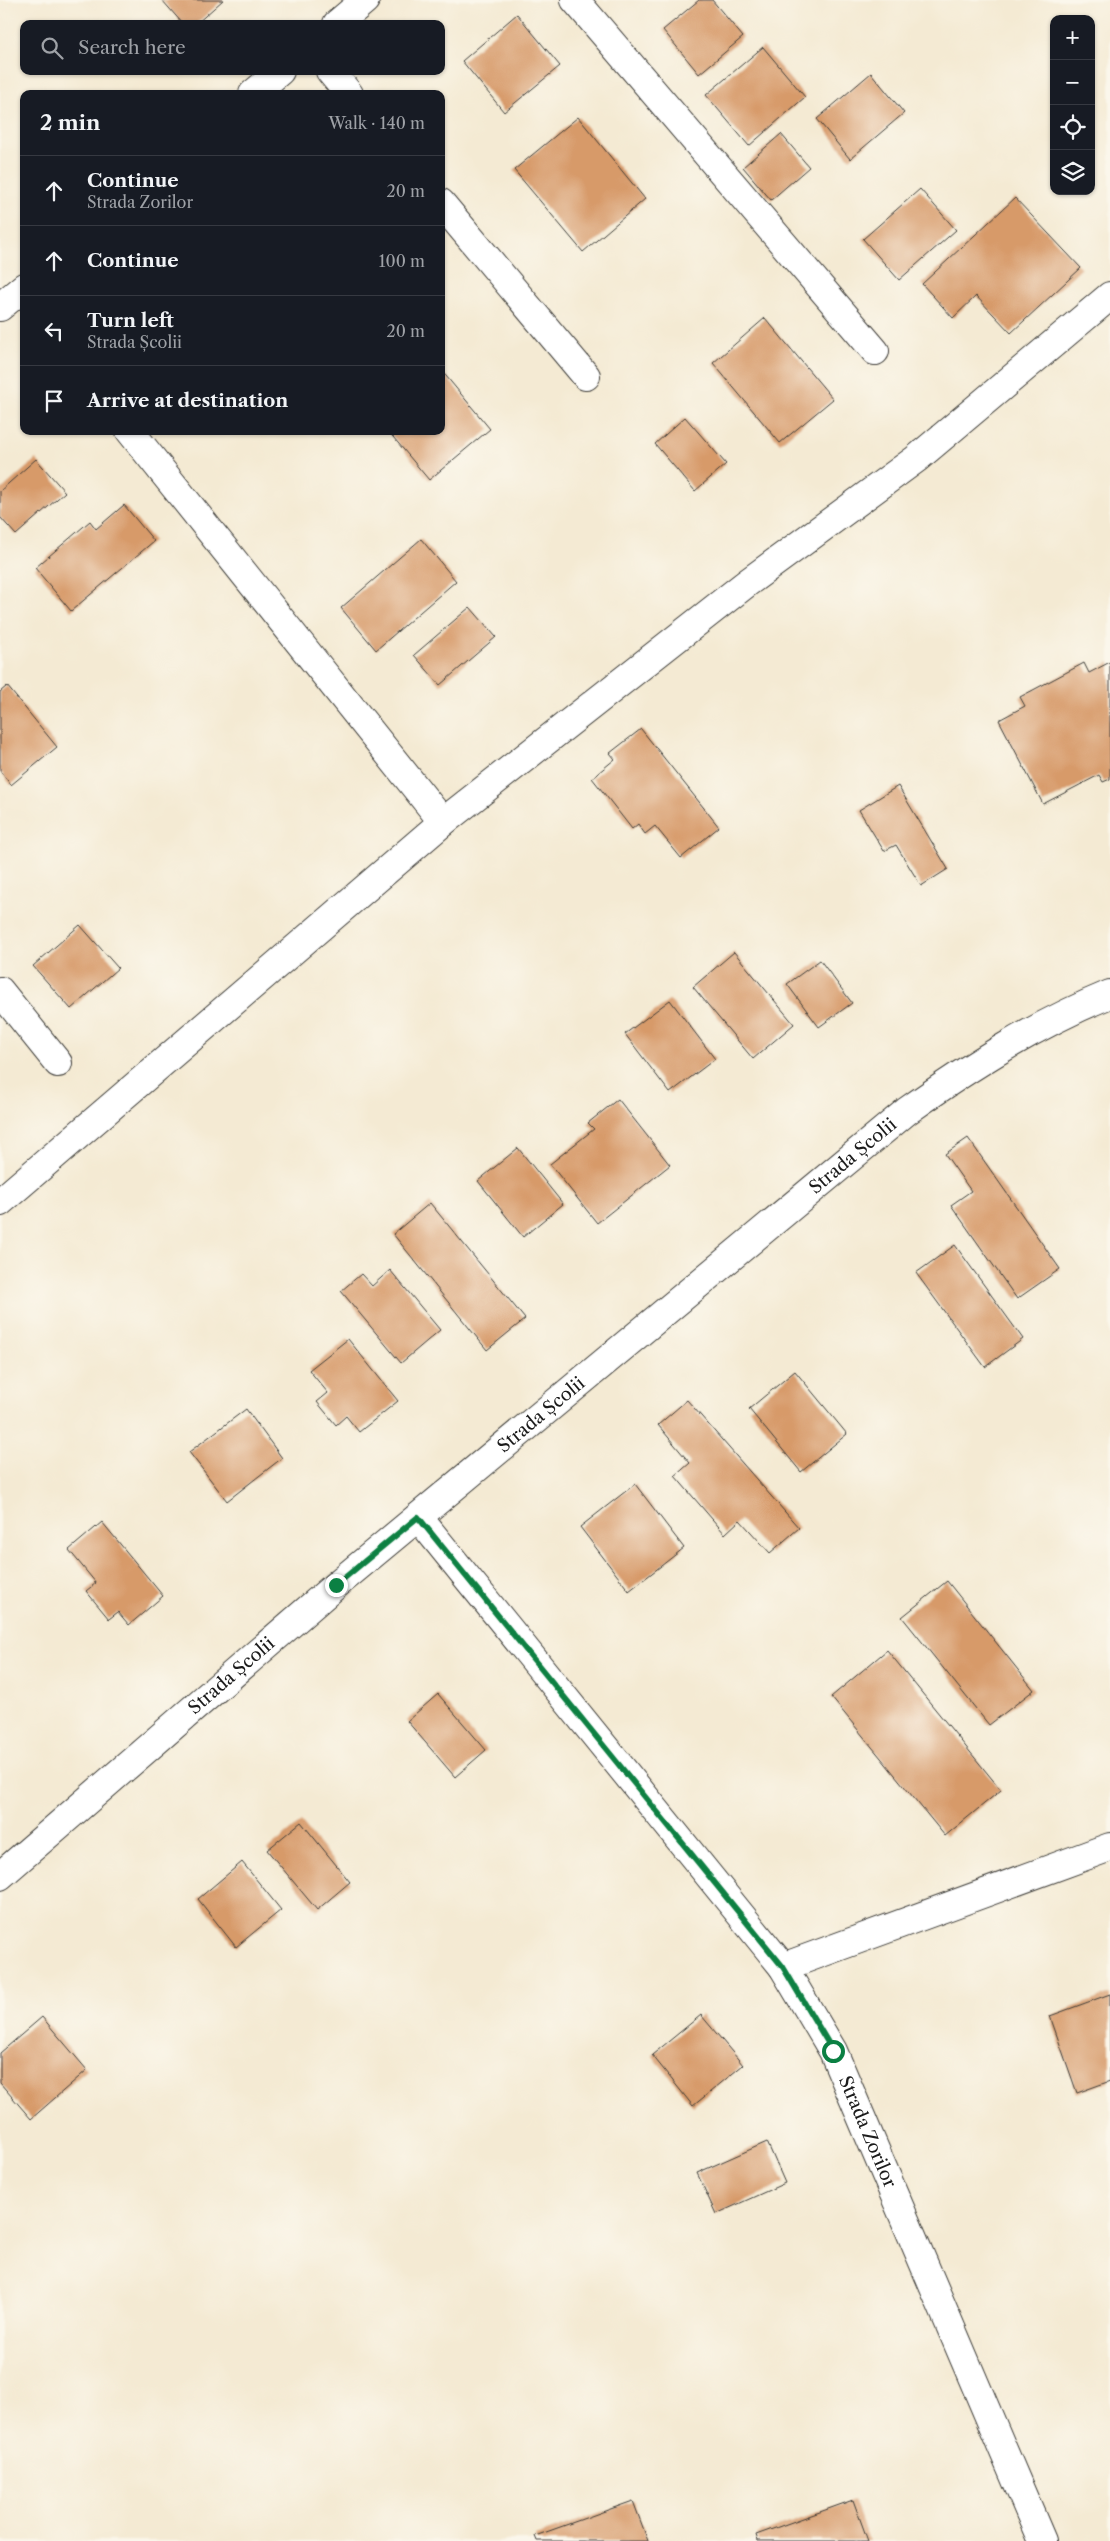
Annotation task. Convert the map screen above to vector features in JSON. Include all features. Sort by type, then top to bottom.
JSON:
[{"type":"street","points":[[342,20],[365,0]]},
{"type":"street","points":[[575,0],[875,351]]},
{"type":"street","points":[[258,90],[275,75]]},
{"type":"street","points":[[333,75],[346,90]]},
{"type":"street","points":[[445,208],[586,376]]},
{"type":"street","points":[[0,1202],[444,822],[747,582],[916,459],[1110,296]]},
{"type":"street","points":[[133,435],[444,822]]},
{"type":"street","points":[[0,991],[58,1063]]},
{"type":"street","name":"Strada Școlii","points":[[0,1876],[328,1591],[907,1110],[969,1067],[1025,1033],[1110,994]]},
{"type":"street","name":"Strada Zorilor","points":[[418,1517],[783,1967],[833,2051],[1042,2541]]},
{"type":"street","points":[[783,1967],[1110,1847]]},
{"type":"building","points":[[162,0],[223,0],[200,20],[180,20]]},
{"type":"building","points":[[699,0],[712,0],[743,37],[699,74],[663,30]]},
{"type":"building","points":[[517,14],[560,66],[504,112],[462,61]]},
{"type":"building","points":[[763,47],[805,97],[749,146],[706,95]]},
{"type":"building","points":[[871,73],[904,113],[850,159],[817,119]]},
{"type":"building","points":[[578,117],[645,199],[583,252],[514,170]]},
{"type":"building","points":[[781,134],[809,167],[771,200],[743,167]]},
{"type":"building","points":[[920,189],[956,230],[899,280],[863,239]]},
{"type":"building","points":[[1015,198],[1081,268],[1011,333],[976,296],[953,318],[922,284]]},
{"type":"building","points":[[765,318],[833,399],[780,443],[713,363]]},
{"type":"building","points":[[445,375],[490,429],[429,480],[391,435],[445,435]]},
{"type":"building","points":[[685,417],[726,464],[695,491],[655,444]]},
{"type":"building","points":[[36,459],[65,492],[16,535],[0,517],[0,491]]},
{"type":"building","points":[[124,505],[154,541],[71,611],[35,568],[90,521],[96,529]]},
{"type":"building","points":[[421,539],[456,581],[376,650],[341,608]]},
{"type":"building","points":[[470,607],[496,637],[440,685],[414,655]]},
{"type":"building","points":[[1110,662],[1110,779],[1103,782],[1099,775],[1043,804],[999,720],[1025,706],[1020,697],[1084,663],[1089,673]]},
{"type":"building","points":[[7,686],[57,747],[11,785],[0,771],[0,692]]},
{"type":"building","points":[[641,729],[719,827],[681,858],[655,826],[645,834],[638,824],[632,829],[592,778],[615,759],[610,753]]},
{"type":"building","points":[[898,786],[948,869],[921,886],[896,845],[884,851],[859,810]]},
{"type":"building","points":[[80,925],[118,968],[71,1009],[33,966]]},
{"type":"building","points":[[734,952],[794,1024],[753,1059],[693,987]]},
{"type":"building","points":[[820,960],[852,1003],[819,1027],[787,984]]},
{"type":"building","points":[[670,1000],[715,1059],[670,1093],[625,1034]]},
{"type":"building","points":[[618,1099],[670,1165],[597,1223],[550,1164],[594,1129],[588,1123]]},
{"type":"building","points":[[968,1138],[1060,1269],[1017,1299],[951,1205],[971,1191],[945,1154]]},
{"type":"building","points":[[518,1148],[563,1204],[523,1237],[478,1181]]},
{"type":"building","points":[[430,1203],[525,1319],[487,1350],[393,1234]]},
{"type":"building","points":[[955,1245],[1023,1339],[985,1367],[916,1273]]},
{"type":"building","points":[[390,1270],[440,1330],[401,1363],[341,1291],[361,1274],[372,1286]]},
{"type":"building","points":[[348,1339],[398,1401],[359,1432],[346,1416],[336,1425],[317,1402],[328,1393],[309,1370]]},
{"type":"building","points":[[795,1371],[847,1434],[801,1472],[749,1409]]},
{"type":"building","points":[[687,1400],[799,1528],[770,1553],[740,1520],[725,1534],[675,1476],[690,1463],[658,1425]]},
{"type":"building","points":[[246,1409],[282,1458],[227,1501],[189,1452]]},
{"type":"building","points":[[635,1484],[684,1548],[629,1591],[580,1527]]},
{"type":"building","points":[[102,1522],[163,1596],[129,1625],[118,1612],[109,1619],[86,1591],[96,1583],[69,1550]]},
{"type":"building","points":[[947,1581],[1034,1690],[989,1725],[902,1617]]},
{"type":"building","points":[[887,1650],[1001,1790],[945,1836],[831,1697]]},
{"type":"building","points":[[438,1694],[486,1750],[455,1777],[407,1721]]},
{"type":"building","points":[[301,1822],[350,1882],[317,1910],[267,1850]]},
{"type":"building","points":[[242,1862],[281,1910],[236,1947],[198,1899]]},
{"type":"building","points":[[1110,1994],[1110,2081],[1077,2093],[1050,2016]]},
{"type":"building","points":[[701,2015],[743,2065],[693,2106],[652,2055]]},
{"type":"building","points":[[42,2017],[87,2070],[31,2119],[0,2083],[0,2053]]},
{"type":"building","points":[[767,2142],[785,2183],[716,2214],[697,2173]]},
{"type":"building","points":[[853,2500],[868,2541],[758,2541],[756,2535]]},
{"type":"building","points":[[633,2501],[648,2541],[537,2541],[535,2536]]},
{"type":"route","points":[[336,1585],[418,1517],[783,1967],[833,2051]]}]
